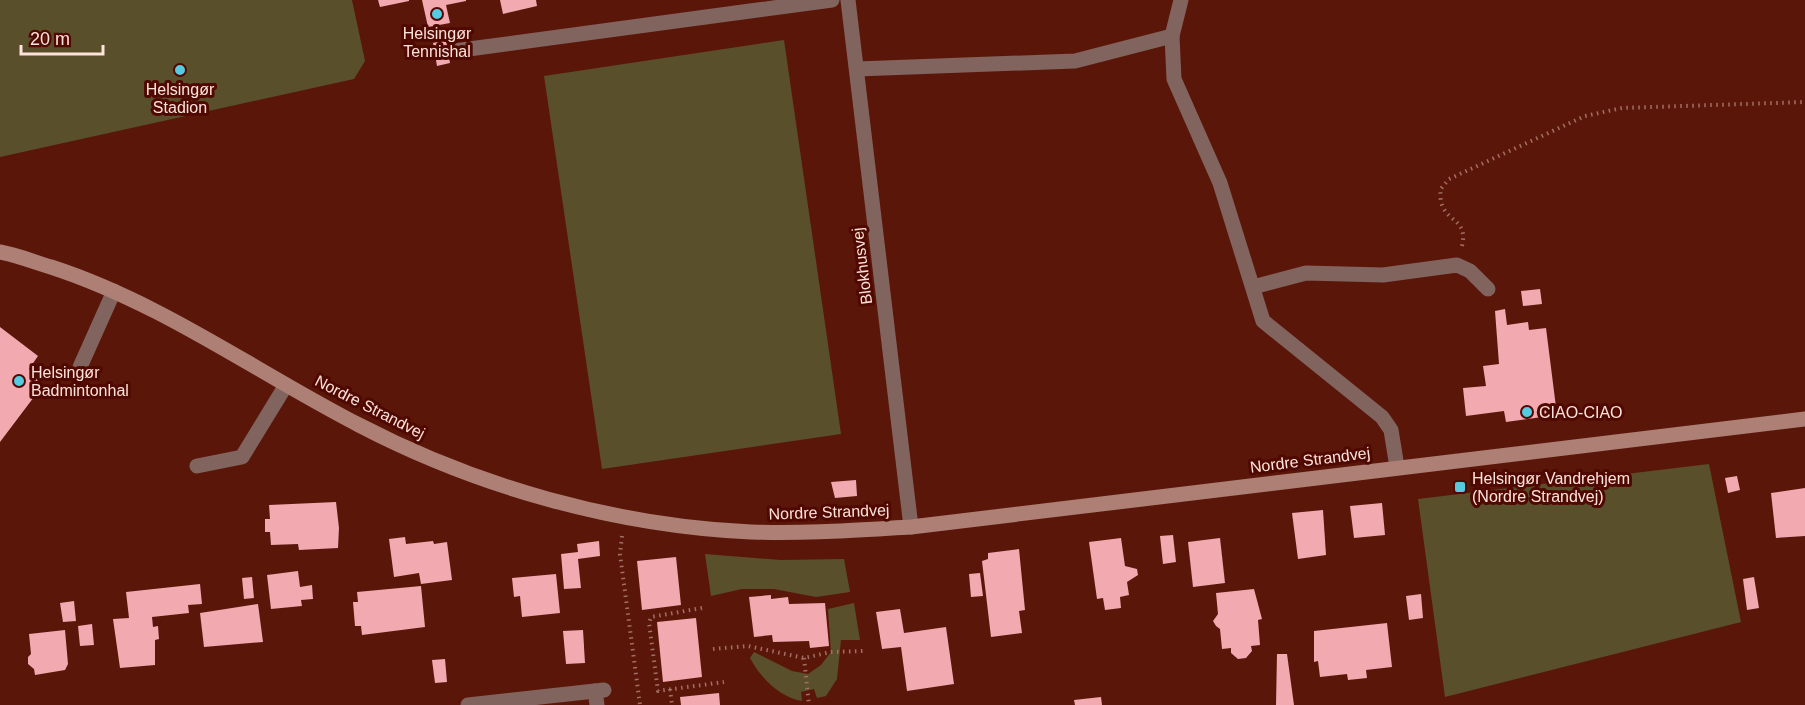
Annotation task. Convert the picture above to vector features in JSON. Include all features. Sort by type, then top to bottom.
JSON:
[{"type":"main road","name":"Nordre Strandvej","points":[[0,252],[114,291],[186,327],[360,426],[458,470],[538,496],[625,517],[691,528],[748,532],[824,532],[911,527],[1805,419]]},
{"type":"street","points":[[454,51],[832,0]]},
{"type":"street","name":"Blokhusvej","points":[[848,0],[911,527]]},
{"type":"street","name":"Nordre Strandvej","points":[[1181,0],[1172,36],[1174,79],[1220,183],[1263,321],[1382,417],[1393,437],[1397,467]]},
{"type":"street","points":[[857,69],[1076,61],[1172,36]]},
{"type":"street","points":[[1253,287],[1306,273],[1383,275],[1457,265],[1470,271],[1488,289]]},
{"type":"street","points":[[80,367],[114,291]]},
{"type":"street","points":[[197,466],[242,457],[286,385]]},
{"type":"street","points":[[468,705],[599,695]]},
{"type":"path","points":[[1457,265],[1464,237],[1460,224],[1442,206],[1440,190],[1449,179],[1585,116],[1622,108],[1805,102]]},
{"type":"path","points":[[625,517],[620,554],[640,705]]},
{"type":"path","points":[[702,608],[651,617],[649,623],[658,691],[724,682]]},
{"type":"path","points":[[713,649],[748,646],[804,658],[831,652],[864,651]]},
{"type":"path","points":[[804,658],[809,705]]},
{"type":"path","points":[[670,689],[672,705]]},
{"type":"shaded area","name":"Helsingør Stadion","points":[[0,0],[352,0],[365,61],[354,79],[0,157]]},
{"type":"shaded area","points":[[784,40],[841,434],[602,469],[544,76]]},
{"type":"shaded area","points":[[1709,464],[1741,622],[1445,697],[1418,499]]},
{"type":"shaded area","points":[[705,554],[781,560],[844,559],[850,592],[816,597],[774,589],[742,589],[711,596]]},
{"type":"shaded area","points":[[854,603],[860,640],[841,640],[837,679],[826,696],[817,698],[814,689],[801,692],[802,701],[778,691],[759,672],[750,658],[754,652],[792,671],[808,674],[821,665],[831,652],[828,609]]},
{"type":"building","points":[[378,0],[409,0],[409,1],[380,7]]},
{"type":"building","name":"Helsingør Tennishal","points":[[422,0],[466,1],[446,5],[450,23],[428,27]]},
{"type":"building","name":"Helsingør Tennishal","points":[[500,0],[536,0],[537,6],[503,14]]},
{"type":"building","points":[[446,40],[450,63],[437,66],[433,43]]},
{"type":"building","points":[[1540,289],[1542,304],[1523,306],[1521,291]]},
{"type":"building","points":[[1505,309],[1507,325],[1528,322],[1529,330],[1546,328],[1557,415],[1506,422],[1504,411],[1466,416],[1463,388],[1486,386],[1483,366],[1499,364],[1495,311]]},
{"type":"building","name":"Helsingør Badmintonhal","points":[[0,327],[38,356],[29,369],[40,377],[35,384],[40,389],[0,442]]},
{"type":"building","points":[[1737,476],[1740,490],[1728,493],[1725,478]]},
{"type":"building","points":[[856,480],[857,496],[835,498],[831,482]]},
{"type":"building","points":[[1805,488],[1805,536],[1776,538],[1771,493]]},
{"type":"building","points":[[336,502],[339,528],[338,548],[299,550],[298,544],[271,545],[270,532],[265,532],[265,519],[270,519],[269,505]]},
{"type":"building","points":[[1382,503],[1385,535],[1354,538],[1350,506]]},
{"type":"building","points":[[1323,510],[1326,555],[1298,559],[1292,513]]},
{"type":"building","points":[[1173,535],[1176,562],[1163,564],[1160,536]]},
{"type":"building","points":[[405,537],[406,544],[447,542],[452,580],[421,584],[419,573],[394,577],[389,539]]},
{"type":"building","points":[[1121,538],[1125,566],[1137,569],[1138,575],[1127,582],[1129,595],[1120,597],[1121,608],[1105,610],[1103,598],[1097,599],[1089,542]]},
{"type":"building","points":[[1220,538],[1225,583],[1193,587],[1188,542]]},
{"type":"building","points":[[599,541],[600,556],[578,559],[581,588],[564,589],[561,554],[578,552],[577,544]]},
{"type":"building","points":[[1019,549],[1025,610],[1019,611],[1022,633],[991,637],[982,561],[988,559],[988,553]]},
{"type":"building","points":[[676,557],[681,605],[642,610],[637,561]]},
{"type":"building","points":[[298,571],[300,587],[312,585],[313,599],[301,600],[302,606],[271,609],[267,575]]},
{"type":"building","points":[[980,573],[983,596],[971,597],[969,574]]},
{"type":"building","points":[[556,574],[560,613],[522,617],[520,596],[514,597],[512,578]]},
{"type":"building","points":[[252,577],[254,598],[244,599],[242,578]]},
{"type":"building","points":[[1754,577],[1759,608],[1747,610],[1743,579]]},
{"type":"building","points":[[200,584],[202,604],[188,605],[189,613],[152,617],[153,627],[158,626],[159,639],[155,640],[155,665],[120,668],[113,619],[129,618],[126,592]]},
{"type":"building","points":[[421,586],[425,627],[362,635],[361,626],[355,626],[353,602],[358,602],[357,592]]},
{"type":"building","points":[[1254,589],[1262,619],[1258,620],[1260,645],[1251,646],[1252,651],[1246,658],[1238,659],[1231,653],[1231,648],[1222,649],[1220,629],[1213,621],[1218,614],[1216,593]]},
{"type":"building","points":[[1421,594],[1423,618],[1409,620],[1406,596]]},
{"type":"building","points":[[771,595],[771,599],[788,597],[789,604],[825,603],[829,646],[810,648],[809,641],[773,642],[772,635],[754,637],[749,597]]},
{"type":"building","points":[[74,601],[76,621],[63,622],[60,603]]},
{"type":"building","points":[[258,604],[263,642],[204,647],[200,613]]},
{"type":"building","points":[[900,609],[904,633],[946,627],[954,684],[907,691],[901,647],[882,649],[876,612]]},
{"type":"building","points":[[696,618],[702,677],[663,682],[657,622]]},
{"type":"building","points":[[1387,623],[1392,667],[1366,670],[1367,678],[1348,680],[1347,674],[1320,677],[1318,661],[1314,662],[1314,631]]},
{"type":"building","points":[[92,624],[94,645],[80,646],[78,626]]},
{"type":"building","points":[[65,630],[68,664],[65,670],[35,675],[34,669],[28,664],[28,657],[31,654],[29,634]]},
{"type":"building","points":[[583,630],[585,663],[566,664],[563,631]]},
{"type":"building","points":[[1277,654],[1287,654],[1294,705],[1276,705]]},
{"type":"building","points":[[445,659],[447,682],[435,683],[432,660]]},
{"type":"building","points":[[719,693],[720,705],[681,705],[680,697]]},
{"type":"building","points":[[1101,697],[1102,705],[1075,705],[1074,700]]},
{"type":"place","name":"Helsingør Tennishal","points":[[437,14]]},
{"type":"place","name":"Helsingør Stadion","points":[[180,70]]},
{"type":"place","name":"Helsingør Badmintonhal","points":[[19,381]]},
{"type":"place","name":"CIAO-CIAO","points":[[1527,412]]},
{"type":"place","name":"Helsingør Vandrehjem (Nordre Strandvej)","points":[[1460,487]]}]
